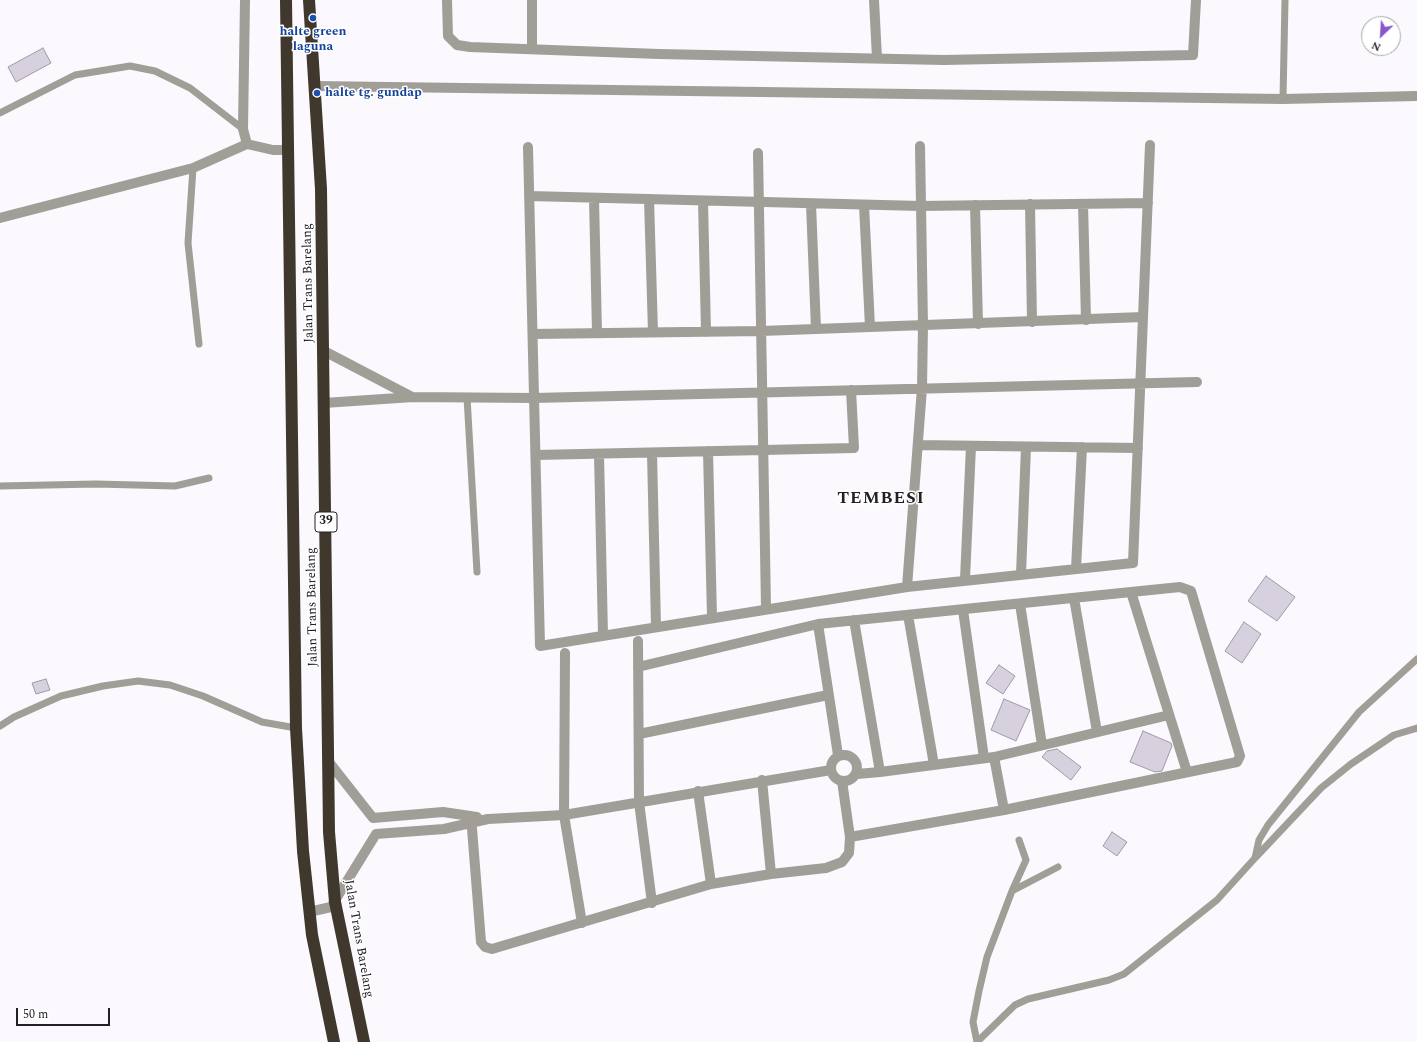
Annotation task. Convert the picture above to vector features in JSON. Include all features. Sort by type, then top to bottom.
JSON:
[{"type":"highway","name":"Jalan Trans Barelang","points":[[286,0],[296,728],[303,851],[309,912],[319,974],[334,1042]]},
{"type":"highway","name":"Jalan Trans Barelang","points":[[311,1],[321,189],[329,832],[335,902],[364,1042]]},
{"type":"street","points":[[246,0],[243,128],[247,144]]},
{"type":"street","points":[[447,0],[448,36],[457,45],[659,54],[944,60],[1193,55],[1196,0]]},
{"type":"street","points":[[532,0],[532,49]]},
{"type":"street","points":[[874,0],[877,58]]},
{"type":"street","points":[[315,86],[1283,99],[1417,96]]},
{"type":"street","points":[[0,218],[193,168],[247,144],[273,150],[289,150]]},
{"type":"street","points":[[528,147],[540,646],[908,586],[1133,563],[1150,145]]},
{"type":"street","points":[[908,586],[922,388],[923,326],[920,146]]},
{"type":"street","points":[[758,153],[766,608]]},
{"type":"street","points":[[529,196],[921,206],[1148,203]]},
{"type":"street","points":[[594,198],[597,333]]},
{"type":"street","points":[[649,199],[653,332]]},
{"type":"street","points":[[703,201],[706,332]]},
{"type":"street","points":[[811,204],[816,329]]},
{"type":"street","points":[[1030,204],[1032,322]]},
{"type":"street","points":[[1083,204],[1086,320]]},
{"type":"street","points":[[864,205],[870,327]]},
{"type":"street","points":[[975,205],[978,324]]},
{"type":"street","points":[[533,334],[761,331],[1143,317]]},
{"type":"street","points":[[324,350],[413,397]]},
{"type":"street","points":[[324,403],[413,397],[534,398],[1197,382]]},
{"type":"street","points":[[536,456],[854,448],[852,390]]},
{"type":"street","points":[[918,445],[1138,448]]},
{"type":"street","points":[[965,579],[971,446]]},
{"type":"street","points":[[1021,574],[1026,447]]},
{"type":"street","points":[[1076,568],[1082,447]]},
{"type":"street","points":[[708,451],[712,617]]},
{"type":"street","points":[[652,453],[656,626]]},
{"type":"street","points":[[598,454],[603,635]]},
{"type":"street","points":[[638,667],[818,624],[1180,587],[1191,590],[1240,756],[1237,762],[1004,810],[850,837]]},
{"type":"street","points":[[1131,592],[1187,772]]},
{"type":"street","points":[[1074,598],[1097,732]]},
{"type":"street","points":[[1020,604],[1042,745]]},
{"type":"street","points":[[963,610],[989,757],[1004,810]]},
{"type":"street","points":[[908,615],[934,765]]},
{"type":"street","points":[[854,620],[880,772]]},
{"type":"street","points":[[818,624],[838,755]]},
{"type":"street","points":[[638,641],[639,802],[652,903]]},
{"type":"street","points":[[565,653],[564,815],[582,923]]},
{"type":"street","points":[[639,734],[828,695]]},
{"type":"street","points":[[857,774],[989,757],[1169,715]]},
{"type":"street","points":[[846,754],[854,758],[858,765],[857,774],[851,780],[842,781],[835,778],[831,770],[832,762],[838,755],[846,754]]},
{"type":"street","points":[[309,912],[331,907],[376,834],[374,818],[329,762]]},
{"type":"street","points":[[376,834],[444,829],[471,820],[564,815],[762,780],[831,770]]},
{"type":"street","points":[[762,780],[771,874]]},
{"type":"street","points":[[471,820],[481,942],[485,947],[492,949],[652,903],[711,884],[771,874],[826,868],[842,862],[849,853],[850,837],[842,781]]},
{"type":"street","points":[[698,791],[711,884]]},
{"type":"street","points":[[374,818],[443,812],[471,820]]},
{"type":"lane","points":[[1283,99],[1285,0]]},
{"type":"lane","points":[[0,113],[74,74],[130,66],[155,71],[190,88],[243,128]]},
{"type":"lane","points":[[193,168],[188,242],[199,344]]},
{"type":"lane","points":[[467,397],[477,572]]},
{"type":"lane","points":[[0,486],[96,484],[174,486],[209,478]]},
{"type":"lane","points":[[1255,858],[1260,840],[1268,825],[1359,712],[1417,660]]},
{"type":"lane","points":[[0,726],[61,696],[103,686],[138,681],[170,685],[203,696],[262,722],[296,728]]},
{"type":"lane","points":[[1019,840],[1026,860],[996,930],[979,991],[973,1022],[977,1042],[1015,1005],[1028,999],[1109,980],[1124,974],[1217,900],[1321,788],[1394,735],[1417,728]]},
{"type":"lane","points":[[1012,891],[1058,867]]},
{"type":"building","points":[[43,48],[51,63],[16,82],[8,67]]},
{"type":"building","points":[[1266,576],[1295,597],[1277,621],[1248,601]]},
{"type":"building","points":[[1244,622],[1261,634],[1242,663],[1225,651]]},
{"type":"building","points":[[999,665],[1015,676],[1003,694],[986,683]]},
{"type":"building","points":[[46,679],[50,690],[36,694],[32,683]]},
{"type":"building","points":[[1004,699],[1030,710],[1016,741],[991,730]]},
{"type":"building","points":[[1143,731],[1171,743],[1172,746],[1162,771],[1155,772],[1130,762]]},
{"type":"building","points":[[1057,749],[1081,767],[1071,780],[1042,757],[1047,751]]},
{"type":"building","points":[[1112,832],[1127,842],[1117,856],[1103,846]]},
{"type":"place","name":"halte green laguna","points":[[313,18]]},
{"type":"place","name":"halte tg. gundap","points":[[317,93]]},
{"type":"district","name":"TEMBESI","points":[[881,500]]}]
